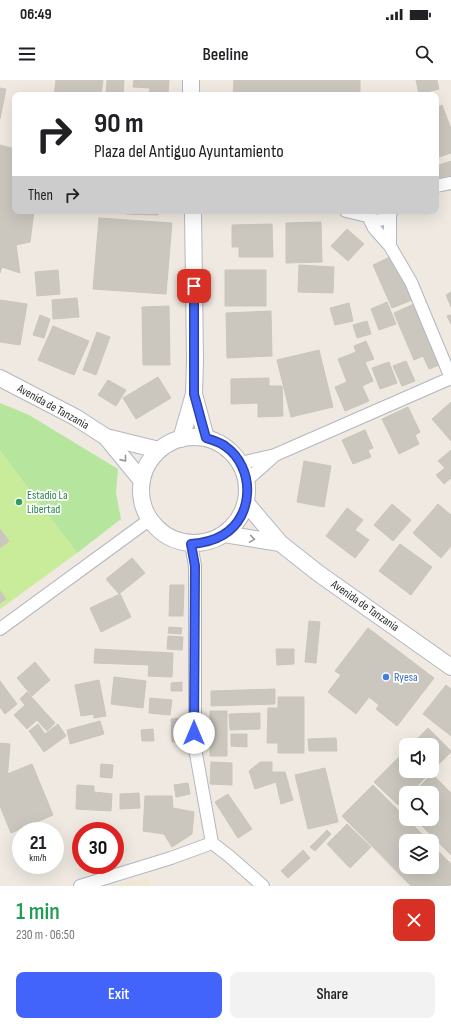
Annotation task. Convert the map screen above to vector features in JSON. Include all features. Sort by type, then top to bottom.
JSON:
[{"type":"main road","points":[[191,80],[191,92]]},
{"type":"main road","points":[[193,214],[194,394],[206,438]]},
{"type":"main road","name":"Avenida de Tanzania","points":[[0,378],[75,417],[106,438],[142,481]]},
{"type":"main road","points":[[180,438],[194,394]]},
{"type":"main road","name":"Avenida de Tanzania","points":[[106,438],[159,450]]},
{"type":"main road","points":[[180,438],[206,438],[216,441],[234,454],[241,463],[247,480],[248,491],[246,503],[234,526],[214,540],[191,544],[175,540],[161,532],[149,520],[144,508],[141,494],[142,481],[148,464],[159,450],[169,443],[180,438]]},
{"type":"main road","name":"Avenida de Tanzania","points":[[246,503],[280,544],[318,573],[451,667]]},
{"type":"main road","name":"Avenida de Tanzania","points":[[224,534],[280,544]]},
{"type":"street","points":[[439,185],[451,183]]},
{"type":"street","points":[[366,215],[378,221],[386,218],[390,214]]},
{"type":"street","points":[[390,246],[391,214]]},
{"type":"street","points":[[241,463],[274,455],[451,379],[411,282],[390,246],[374,228],[366,215]]},
{"type":"street","points":[[247,480],[274,455]]},
{"type":"street","points":[[0,629],[149,520]]},
{"type":"street","points":[[191,544],[195,566],[194,748],[212,843],[263,886]]},
{"type":"street","points":[[80,886],[170,858],[212,843]]},
{"type":"shaded area","points":[[148,878],[150,886],[109,886]]},
{"type":"green space","points":[[0,403],[29,415],[118,469],[116,493],[121,519],[77,553],[0,451]]},
{"type":"green space","name":"Estadio La Libertad","points":[[0,451],[77,553],[0,609]]},
{"type":"building","points":[[56,80],[103,80],[101,92],[54,92]]},
{"type":"building","points":[[107,80],[124,80],[123,92],[106,92]]},
{"type":"building","points":[[134,80],[169,80],[168,92],[149,92],[150,88],[133,87]]},
{"type":"building","points":[[234,80],[360,80],[360,92],[233,92]]},
{"type":"building","points":[[416,80],[437,80],[439,89],[427,92],[419,92]]},
{"type":"building","points":[[0,88],[6,89],[0,119]]},
{"type":"building","points":[[442,105],[451,129],[451,153],[439,157],[439,106]]},
{"type":"building","points":[[0,145],[12,148],[12,214],[34,214],[30,242],[16,245],[20,273],[2,267],[0,273]]},
{"type":"building","points":[[451,161],[451,176],[439,180],[439,165]]},
{"type":"building","points":[[126,214],[158,214],[158,215]]},
{"type":"building","points":[[99,218],[172,223],[166,294],[93,289]]},
{"type":"building","points":[[321,222],[322,262],[286,263],[286,223]]},
{"type":"building","points":[[272,224],[273,257],[239,257],[239,247],[232,247],[232,225]]},
{"type":"building","points":[[347,229],[364,244],[348,261],[331,246]]},
{"type":"building","points":[[392,256],[412,300],[392,308],[373,265]]},
{"type":"building","points":[[299,265],[334,267],[333,293],[298,292]]},
{"type":"building","points":[[58,270],[60,294],[37,296],[35,272]]},
{"type":"building","points":[[225,270],[266,270],[266,306],[225,306]]},
{"type":"building","points":[[451,292],[451,307],[446,295]]},
{"type":"building","points":[[77,298],[79,317],[53,319],[52,300]]},
{"type":"building","points":[[0,300],[27,304],[20,345],[0,342]]},
{"type":"building","points":[[387,302],[396,324],[379,330],[371,309]]},
{"type":"building","points":[[349,303],[353,321],[335,325],[330,308]]},
{"type":"building","points":[[414,304],[439,365],[429,369],[423,356],[414,360],[394,313]]},
{"type":"building","points":[[169,306],[170,365],[143,365],[142,307]]},
{"type":"building","points":[[271,311],[272,356],[227,358],[226,313]]},
{"type":"building","points":[[40,315],[50,319],[44,338],[33,335]]},
{"type":"building","points":[[451,315],[451,324],[447,316]]},
{"type":"building","points":[[367,321],[371,334],[357,338],[353,325]]},
{"type":"building","points":[[53,326],[89,341],[74,375],[38,360]]},
{"type":"building","points":[[97,332],[110,337],[96,375],[83,370]]},
{"type":"building","points":[[366,341],[374,359],[365,362],[373,381],[362,386],[369,401],[345,411],[335,387],[347,382],[338,359],[356,352],[354,346]]},
{"type":"building","points":[[319,350],[333,407],[291,417],[277,360]]},
{"type":"building","points":[[406,361],[415,381],[402,386],[393,366]]},
{"type":"building","points":[[389,362],[397,383],[380,389],[372,368]]},
{"type":"building","points":[[158,377],[171,398],[136,419],[123,398]]},
{"type":"building","points":[[269,378],[269,386],[282,386],[283,416],[258,417],[258,403],[231,404],[231,379]]},
{"type":"building","points":[[108,380],[126,390],[116,406],[98,395]]},
{"type":"building","points":[[451,402],[451,441],[432,419]]},
{"type":"building","points":[[408,407],[420,432],[415,435],[419,444],[399,454],[382,419]]},
{"type":"building","points":[[365,430],[373,448],[368,450],[371,457],[353,464],[342,440]]},
{"type":"building","points":[[451,450],[451,478],[444,484],[436,475],[445,468],[438,461]]},
{"type":"building","points":[[304,461],[331,466],[324,507],[297,502]]},
{"type":"building","points":[[392,504],[411,520],[393,541],[374,525]]},
{"type":"building","points":[[438,504],[451,515],[451,546],[441,558],[413,533]]},
{"type":"building","points":[[347,508],[363,520],[355,530],[369,540],[355,558],[326,536]]},
{"type":"building","points":[[0,529],[9,541],[0,548]]},
{"type":"building","points":[[400,544],[432,567],[411,595],[379,571]]},
{"type":"building","points":[[132,558],[145,573],[119,594],[106,579]]},
{"type":"building","points":[[170,585],[184,585],[183,616],[169,616]]},
{"type":"building","points":[[0,591],[6,599],[0,603]]},
{"type":"building","points":[[120,594],[131,617],[101,632],[90,608]]},
{"type":"building","points":[[309,621],[320,622],[316,663],[305,662]]},
{"type":"building","points":[[169,627],[182,628],[181,634],[168,633]]},
{"type":"building","name":"Ryesa","points":[[368,628],[434,678],[397,726],[376,709],[379,705],[369,697],[356,714],[328,692],[341,675],[335,671]]},
{"type":"building","points":[[168,636],[183,637],[182,650],[167,649]]},
{"type":"building","points":[[95,649],[173,653],[172,677],[148,676],[149,665],[94,663]]},
{"type":"building","points":[[276,649],[294,649],[294,664],[277,665]]},
{"type":"building","points":[[35,662],[50,680],[32,696],[17,678]]},
{"type":"building","points":[[114,677],[146,681],[143,708],[111,704]]},
{"type":"building","points":[[99,680],[106,716],[94,718],[94,714],[81,716],[75,685]]},
{"type":"building","points":[[0,681],[17,704],[5,714],[0,707]]},
{"type":"building","points":[[182,682],[182,691],[171,691],[171,683]]},
{"type":"building","points":[[446,685],[451,689],[451,736],[423,714]]},
{"type":"building","points":[[275,689],[275,704],[211,706],[211,691]]},
{"type":"building","points":[[27,692],[55,723],[47,731],[37,720],[27,729],[14,715],[25,705],[20,699]]},
{"type":"building","points":[[278,697],[304,697],[304,753],[278,753],[278,743],[267,743],[268,708],[278,708]]},
{"type":"building","points":[[150,698],[172,700],[170,715],[149,713]]},
{"type":"building","points":[[210,711],[227,711],[227,756],[210,756]]},
{"type":"building","points":[[260,713],[260,729],[230,730],[229,714]]},
{"type":"building","points":[[184,718],[185,742],[172,742],[171,719]]},
{"type":"building","points":[[100,721],[104,734],[70,744],[67,730]]},
{"type":"building","points":[[38,724],[45,734],[58,724],[66,736],[44,752],[29,731]]},
{"type":"building","points":[[428,728],[438,738],[418,738]]},
{"type":"building","points":[[153,729],[154,741],[142,741],[141,730]]},
{"type":"building","points":[[231,734],[247,734],[247,747],[231,746]]},
{"type":"building","points":[[336,738],[337,751],[309,751],[308,739]]},
{"type":"building","points":[[439,739],[451,751],[439,764]]},
{"type":"building","points":[[0,743],[10,744],[7,781],[0,781]]},
{"type":"building","points":[[399,757],[399,778],[425,778],[417,786],[399,786],[398,805],[374,782]]},
{"type":"building","points":[[211,762],[232,763],[232,785],[210,784]]},
{"type":"building","points":[[260,762],[272,762],[272,772],[285,772],[293,800],[281,804],[276,782],[255,789],[249,771]]},
{"type":"building","points":[[32,764],[53,815],[37,822],[12,822],[11,833],[0,806],[0,777]]},
{"type":"building","points":[[101,764],[113,765],[112,778],[100,777]]},
{"type":"building","points":[[325,768],[338,822],[308,829],[295,775]]},
{"type":"building","points":[[428,778],[436,778],[451,793],[451,855],[439,843],[439,834],[430,834],[422,826],[439,826],[439,786],[420,786]]},
{"type":"building","points":[[188,783],[190,794],[176,797],[174,785]]},
{"type":"building","points":[[77,785],[94,786],[94,792],[112,794],[111,811],[76,809]]},
{"type":"building","points":[[373,785],[397,809],[365,839],[342,816]]},
{"type":"building","points":[[139,793],[140,808],[120,809],[120,794]]},
{"type":"building","points":[[228,794],[252,829],[238,838],[215,802]]},
{"type":"building","points":[[145,796],[172,796],[173,808],[194,812],[192,834],[172,847],[164,834],[143,831]]},
{"type":"building","points":[[397,809],[399,811],[399,826],[414,826],[422,834],[399,834],[399,874],[365,839]]},
{"type":"building","points":[[347,824],[371,847],[350,868],[327,844]]},
{"type":"building","points":[[327,830],[331,834],[315,851],[310,847]]},
{"type":"building","points":[[303,850],[310,858],[288,878],[281,871]]},
{"type":"building","points":[[439,852],[451,864],[451,884],[449,886],[411,886],[399,874],[439,874]]},
{"type":"place","name":"Estadio La Libertad","points":[[19,502]]},
{"type":"place","name":"Ryesa","points":[[386,677]]},
{"type":"route","points":[[194,286],[194,394],[206,438],[216,441],[234,454],[241,463],[247,480],[248,491],[246,503],[234,526],[214,540],[191,544],[195,566],[194,733]]}]
